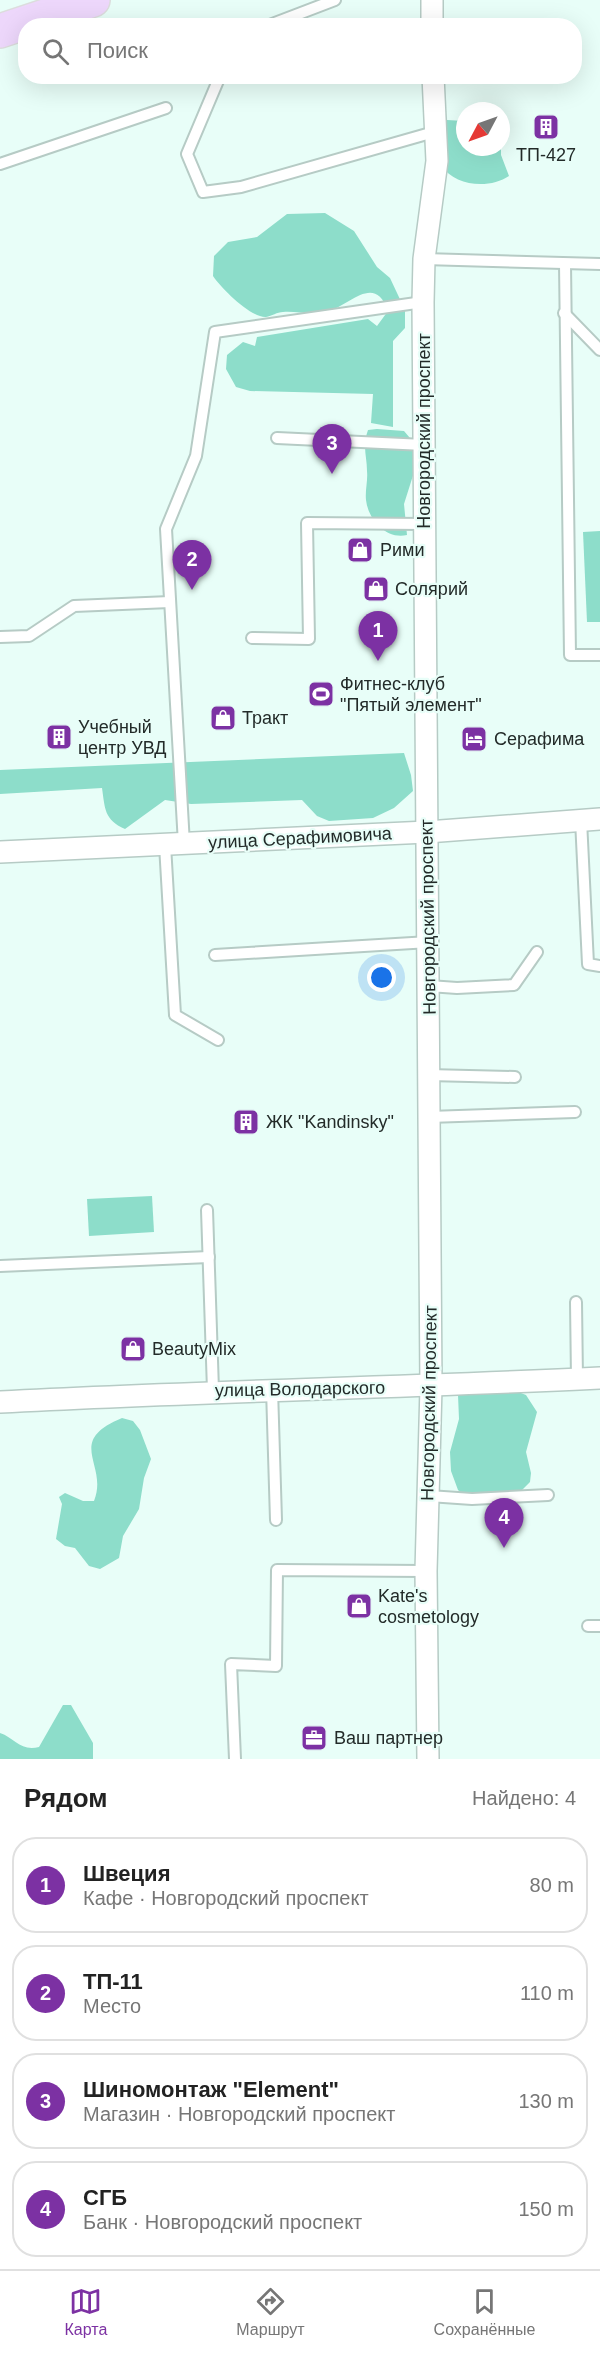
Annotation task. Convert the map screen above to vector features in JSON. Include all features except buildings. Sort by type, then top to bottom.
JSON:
[{"type":"main road","points":[[39,18],[93,0]]},
{"type":"main road","points":[[0,31],[18,25]]},
{"type":"street","points":[[432,0],[432,18]]},
{"type":"street","name":"Новгородский проспект","points":[[428,1759],[426,1570],[431,1387],[423,302],[424,259],[436,161],[433,84]]},
{"type":"street","name":"улица Серафимовича","points":[[0,852],[427,832],[591,819]]},
{"type":"street","name":"улица Володарского","points":[[0,1402],[213,1390],[431,1387],[600,1378]]},
{"type":"lane","points":[[288,18],[335,0]]},
{"type":"lane","points":[[217,84],[187,154],[203,192],[241,187],[434,132]]},
{"type":"lane","points":[[0,164],[166,108]]},
{"type":"lane","points":[[424,259],[600,264]]},
{"type":"lane","points":[[565,264],[570,655],[600,655]]},
{"type":"lane","points":[[218,1040],[175,1015],[175,844],[170,602],[166,529],[196,456],[215,332],[423,302]]},
{"type":"lane","points":[[564,313],[600,350]]},
{"type":"lane","points":[[277,438],[424,445]]},
{"type":"lane","points":[[252,638],[309,639],[307,523],[424,525]]},
{"type":"lane","points":[[0,637],[29,636],[74,606],[170,602]]},
{"type":"lane","points":[[591,819],[588,964],[600,966]]},
{"type":"lane","points":[[215,955],[429,942]]},
{"type":"lane","points":[[429,986],[457,988],[514,985],[537,952]]},
{"type":"lane","points":[[428,1075],[515,1077]]},
{"type":"lane","points":[[429,1117],[575,1112]]},
{"type":"lane","points":[[207,1210],[213,1390]]},
{"type":"lane","points":[[0,1266],[209,1257]]},
{"type":"lane","points":[[576,1302],[577,1379]]},
{"type":"lane","points":[[272,1389],[276,1521]]},
{"type":"lane","points":[[429,1496],[472,1499],[548,1495]]},
{"type":"lane","points":[[235,1759],[231,1664],[276,1666],[277,1570],[426,1570]]},
{"type":"lane","points":[[588,1626],[600,1626]]},
{"type":"green space","points":[[429,119],[456,120],[456,156],[501,156],[509,176],[492,183],[464,182],[447,172],[441,165]]},
{"type":"green space","points":[[325,213],[354,231],[377,267],[390,278],[405,310],[405,328],[393,341],[393,427],[371,423],[373,394],[250,391],[236,387],[226,369],[227,355],[243,342],[255,346],[257,337],[368,319],[377,326],[388,311],[383,300],[376,294],[369,293],[362,294],[329,311],[283,312],[266,317],[260,316],[237,301],[213,276],[214,256],[228,242],[257,237],[287,214]]},
{"type":"green space","points":[[368,430],[404,431],[415,444],[416,466],[404,504],[407,535],[392,534],[379,527],[367,507],[365,441]]},
{"type":"green space","points":[[600,531],[600,622],[587,622],[583,532]]},
{"type":"green space","points":[[404,753],[413,791],[394,808],[373,818],[329,821],[317,816],[302,800],[191,804],[165,800],[125,829],[109,817],[102,788],[0,794],[0,770]]},
{"type":"green space","points":[[152,1196],[154,1232],[89,1236],[87,1199]]},
{"type":"green space","points":[[508,1388],[526,1395],[537,1412],[526,1452],[531,1473],[530,1482],[516,1496],[465,1497],[458,1490],[451,1471],[450,1452],[459,1419],[458,1395]]},
{"type":"green space","points":[[122,1418],[133,1421],[140,1430],[151,1459],[144,1478],[139,1509],[123,1536],[119,1558],[100,1569],[89,1566],[75,1548],[65,1546],[56,1539],[62,1504],[59,1497],[65,1493],[83,1501],[94,1501],[97,1476],[92,1445],[95,1436],[105,1427]]},
{"type":"green space","points":[[63,1705],[71,1705],[93,1743],[93,1759],[0,1759],[0,1733],[27,1748],[39,1747]]},
{"type":"place","name":"ТП-427","points":[[546,127]]},
{"type":"place","name":"Шиномонтаж \"Element\"","points":[[332,474]]},
{"type":"place","name":"Рими","points":[[360,550]]},
{"type":"place","name":"Солярий","points":[[376,589]]},
{"type":"place","name":"ТП-11","points":[[192,590]]},
{"type":"place","name":"Швеция","points":[[378,661]]},
{"type":"place","name":"Фитнес-клуб \"Пятый элемент\"","points":[[321,694]]},
{"type":"place","name":"Тракт","points":[[223,718]]},
{"type":"place","name":"Учебный центр УВД","points":[[59,737]]},
{"type":"place","name":"Серафима","points":[[474,739]]},
{"type":"place","name":"ЖК \"Kandinsky\"","points":[[246,1122]]},
{"type":"place","name":"BeautyMix","points":[[133,1349]]},
{"type":"place","name":"СГБ","points":[[504,1548]]},
{"type":"place","name":"Kate's cosmetology","points":[[359,1606]]},
{"type":"place","name":"Ваш партнер","points":[[314,1738]]}]
